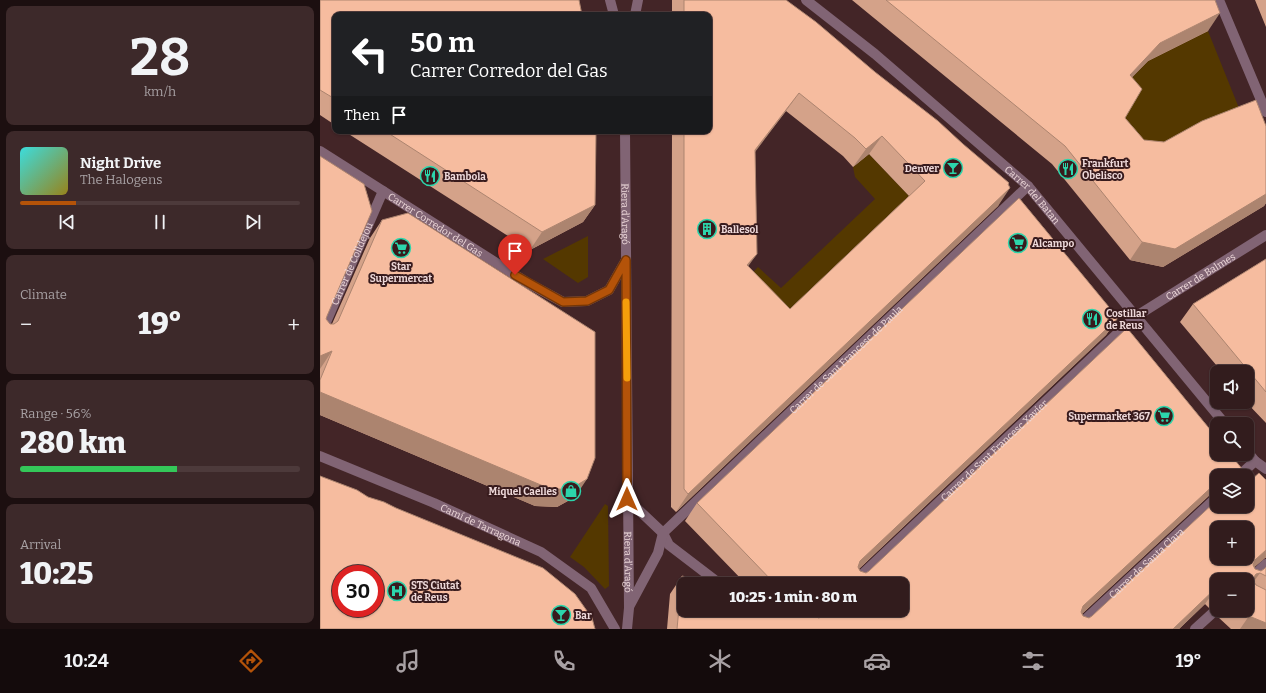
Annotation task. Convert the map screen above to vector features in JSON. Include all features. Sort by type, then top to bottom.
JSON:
[{"type":"street","points":[[610,0],[613,12]]},
{"type":"street","points":[[635,12],[638,0]]},
{"type":"street","name":"Carrer del Batan","points":[[806,0],[876,54],[1028,186],[1219,417]]},
{"type":"street","points":[[1219,0],[1266,112]]},
{"type":"street","name":"Riera d'Aragó","points":[[625,134],[629,608],[627,629]]},
{"type":"street","name":"Carrer Corredor del Gas","points":[[320,151],[528,283],[563,302],[587,301],[609,290],[626,260]]},
{"type":"street","name":"Carrer de Sant Francesc de Paula","points":[[663,533],[1028,186]]},
{"type":"street","name":"Carrer de Colldejou","points":[[320,336],[383,192]]},
{"type":"street","name":"Carrer de Balmes","points":[[1135,316],[1266,235]]},
{"type":"street","name":"Carrer de Sant Francesc Xavier","points":[[859,577],[1135,316]]},
{"type":"street","name":"Camí de Tarragona","points":[[320,456],[434,503],[541,552],[591,588],[615,629]]},
{"type":"street","points":[[1254,459],[1266,470]]},
{"type":"street","points":[[1247,469],[1256,461]]},
{"type":"street","points":[[627,499],[663,533],[669,545],[711,577]]},
{"type":"street","name":"Carrer de Santa Clara","points":[[1075,629],[1210,503]]},
{"type":"street","name":"Riera d'Aragó","points":[[629,608],[658,553],[663,533]]},
{"type":"street","points":[[1254,575],[1266,564]]},
{"type":"street","points":[[1196,629],[1210,616]]},
{"type":"street","points":[[805,629],[817,617]]},
{"type":"shaded area","points":[[1208,31],[1243,118],[1152,160],[1115,132],[1117,93],[1148,61]]},
{"type":"shaded area","points":[[869,154],[912,199],[778,327],[739,287],[758,267],[781,288],[875,199],[855,177],[853,167]]},
{"type":"shaded area","points":[[588,236],[588,277],[578,283],[543,259]]},
{"type":"shaded area","points":[[605,504],[608,506],[609,586],[605,589],[584,567],[570,557]]},
{"type":"building","points":[[320,0],[579,0],[581,12],[332,12],[332,97],[320,90]]},
{"type":"building","points":[[684,0],[786,0],[816,22],[875,72],[938,121],[1009,183],[1010,188],[688,494],[684,489],[684,134],[712,134],[712,12],[684,12]],"holes":[[[799,93],[855,138],[866,149],[882,136],[925,181],[790,309],[747,265],[757,254],[755,150]]]},
{"type":"building","points":[[886,0],[1215,0],[1220,13],[1160,43],[1130,75],[1142,89],[1125,118],[1144,140],[1164,142],[1202,121],[1256,100],[1266,126],[1266,194],[1175,249],[1142,242],[1065,146]]},
{"type":"building","points":[[390,134],[596,134],[595,205],[542,232]]},
{"type":"building","points":[[320,156],[364,184],[372,211],[327,316],[326,319],[330,324],[334,324],[338,321],[382,220],[408,213],[595,332],[595,458],[587,479],[569,490],[548,488],[320,392],[320,380],[332,351],[320,356]]},
{"type":"building","points":[[1019,198],[1118,318],[860,561],[858,567],[860,571],[866,573],[869,571],[1127,328],[1210,429],[1210,461],[1236,461],[1242,469],[1210,469],[1210,488],[1083,606],[1081,612],[1083,616],[1089,618],[1092,616],[1210,506],[1210,513],[1254,513],[1254,477],[1259,473],[1266,480],[1266,550],[1254,562],[1254,521],[1210,521],[1210,565],[1253,565],[1255,569],[1261,571],[1266,567],[1266,576],[1260,573],[1256,574],[1254,577],[1254,573],[1210,573],[1210,594],[1173,629],[677,629],[678,617],[909,617],[909,577],[768,577],[697,503]]},
{"type":"building","points":[[1266,259],[1266,392],[1254,378],[1254,365],[1244,365],[1193,304]]},
{"type":"building","points":[[320,476],[543,568],[575,594],[592,618],[595,629],[320,629]]},
{"type":"building","points":[[1254,582],[1256,585],[1266,590],[1266,623],[1251,617],[1254,617]]},
{"type":"slow traffic","points":[[626,302],[627,378]]},
{"type":"place","name":"Denver","points":[[953,168]]},
{"type":"place","name":"Frankfurt Obelisco","points":[[1068,169]]},
{"type":"place","name":"Bambola","points":[[430,176]]},
{"type":"place","name":"Ballesol","points":[[707,229]]},
{"type":"place","name":"Alcampo","points":[[1018,243]]},
{"type":"place","name":"Star Supermercat","points":[[401,248]]},
{"type":"place","name":"Costillar de Reus","points":[[1092,319]]},
{"type":"place","name":"Supermarket 367","points":[[1164,416]]},
{"type":"place","name":"Miquel Caelles","points":[[571,491]]},
{"type":"place","name":"STS Ciutat de Reus","points":[[397,591]]},
{"type":"place","name":"Bar","points":[[561,615]]},
{"type":"route","points":[[515,275],[563,302],[587,301],[609,290],[626,260],[628,388],[627,499]]}]
